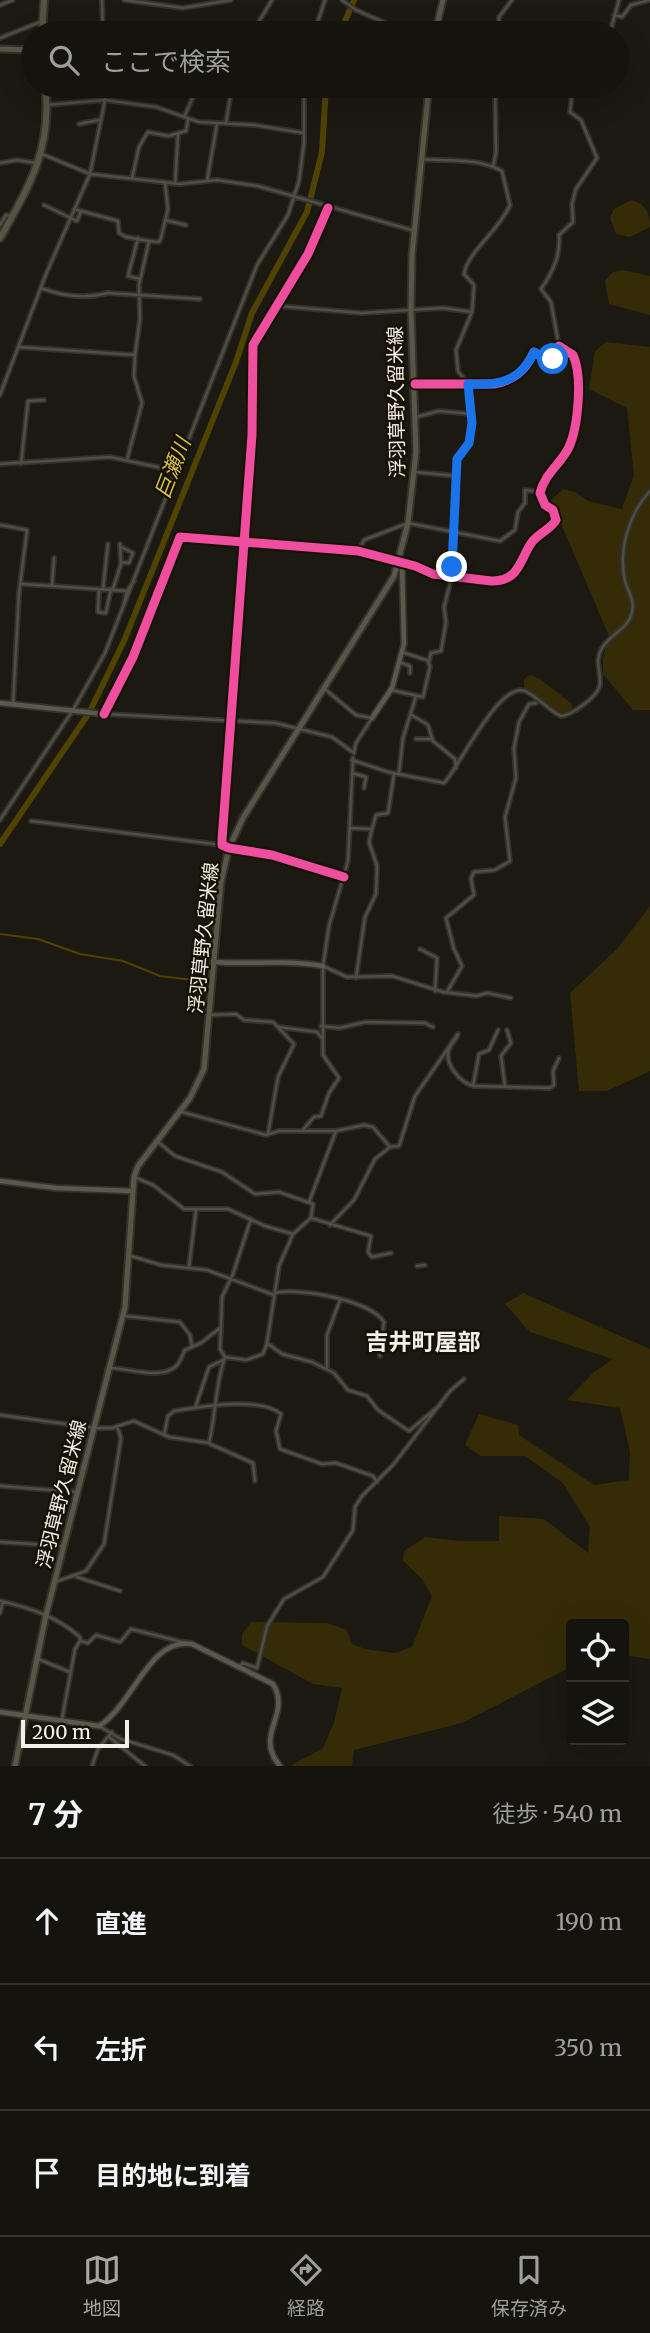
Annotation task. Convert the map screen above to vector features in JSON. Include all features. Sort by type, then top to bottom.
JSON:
[{"type":"highway","points":[[43,21],[44,0]]},
{"type":"highway","points":[[0,238],[9,216],[39,164],[46,98]]},
{"type":"main road","points":[[439,21],[443,0]]},
{"type":"main road","points":[[0,49],[21,50]]},
{"type":"main road","name":"浮羽草野久留米線","points":[[15,1766],[46,1615],[124,1316],[131,1256],[134,1177],[138,1166],[194,1091],[204,1069],[226,847],[394,576],[408,523],[415,472],[416,417],[411,310],[415,231],[428,98]]},
{"type":"street","points":[[0,5],[13,0]]},
{"type":"street","points":[[102,0],[103,21]]},
{"type":"street","points":[[124,0],[183,8],[232,0]]},
{"type":"street","points":[[170,6],[172,0]]},
{"type":"street","points":[[259,21],[272,0]]},
{"type":"street","points":[[318,21],[325,0]]},
{"type":"street","points":[[499,21],[512,0]]},
{"type":"street","points":[[613,21],[619,0]]},
{"type":"street","points":[[614,15],[622,17],[631,5],[650,0]]},
{"type":"street","points":[[344,2],[381,21]]},
{"type":"street","points":[[0,38],[21,30]]},
{"type":"street","points":[[132,178],[139,148],[148,132],[163,136],[178,135],[186,131],[186,118],[194,98]]},
{"type":"street","points":[[226,123],[230,98]]},
{"type":"street","points":[[0,820],[73,710],[105,653],[257,265],[282,227],[299,181],[304,133],[304,98]]},
{"type":"street","points":[[493,166],[496,147],[495,98]]},
{"type":"street","points":[[104,714],[137,649],[180,537],[358,551],[398,561],[433,574],[499,582],[523,564],[530,543],[556,520],[553,510],[545,505],[540,493],[550,470],[568,448],[576,421],[579,377],[575,360],[559,345],[551,302],[541,289],[551,278],[560,250],[559,235],[573,222],[572,204],[576,189],[597,158],[581,120],[570,112],[572,98]]},
{"type":"street","points":[[47,105],[105,100],[156,107],[186,118],[217,124],[304,133]]},
{"type":"street","points":[[0,395],[41,288],[90,174],[105,100]]},
{"type":"street","points":[[79,124],[99,120]]},
{"type":"street","points":[[207,181],[217,124]]},
{"type":"street","points":[[175,184],[178,135]]},
{"type":"street","points":[[42,154],[90,174],[175,184],[207,181],[258,186],[415,231]]},
{"type":"street","points":[[391,690],[423,697],[430,667],[430,653],[441,651],[446,622],[444,607],[452,576],[451,530],[457,504],[458,456],[469,443],[472,414],[468,384],[458,371],[456,350],[472,312],[474,285],[464,274],[465,267],[499,225],[510,205],[502,171],[493,166],[466,158],[443,162],[421,159]]},
{"type":"street","points":[[0,163],[17,160],[39,164]]},
{"type":"street","points":[[74,209],[118,221],[119,233],[126,237],[159,242],[165,220],[165,183]]},
{"type":"street","points":[[44,205],[77,221],[81,211]]},
{"type":"street","points":[[226,847],[252,435],[253,345],[313,243],[328,208]]},
{"type":"street","points":[[0,215],[9,216]]},
{"type":"street","points":[[0,225],[9,216]]},
{"type":"street","points":[[165,220],[186,225]]},
{"type":"street","points":[[138,237],[128,276],[141,279]]},
{"type":"street","points":[[127,461],[142,403],[134,376],[140,319],[139,295],[149,241]]},
{"type":"street","points":[[41,288],[63,295],[139,295],[200,299]]},
{"type":"street","points":[[278,306],[362,313],[443,309],[472,312]]},
{"type":"street","points":[[415,384],[506,382],[525,370],[534,352],[550,362],[559,345]]},
{"type":"street","points":[[18,347],[135,355]]},
{"type":"street","points":[[21,464],[28,401],[44,400]]},
{"type":"street","points":[[416,417],[439,411],[472,414]]},
{"type":"street","points":[[0,464],[110,457],[176,471]]},
{"type":"street","points":[[415,472],[457,476]]},
{"type":"street","points":[[358,551],[363,540],[408,523],[500,541],[515,530],[518,512],[526,502],[525,490],[540,493]]},
{"type":"street","points":[[352,760],[444,783],[456,768],[476,730],[515,692],[524,691],[538,703],[564,716],[573,713],[600,686],[598,655],[608,639],[623,629],[632,615],[633,601],[626,581],[623,543],[640,503],[650,491]]},
{"type":"street","points":[[0,526],[27,530],[20,584],[13,704]]},
{"type":"street","points":[[108,544],[98,612],[106,613],[121,562],[120,546],[133,553],[130,563],[121,562]]},
{"type":"street","points":[[52,588],[54,558]]},
{"type":"street","points":[[302,1131],[314,1117],[321,1116],[329,1093],[340,1078],[323,1055],[323,966],[330,926],[344,877],[351,828],[352,760],[356,743],[391,690],[402,652],[405,621],[402,564],[398,561]]},
{"type":"street","points":[[125,605],[127,591],[134,581]]},
{"type":"street","points":[[20,584],[127,591]]},
{"type":"street","points":[[402,652],[428,662]]},
{"type":"street","points":[[399,662],[410,666],[410,673]]},
{"type":"street","points":[[325,689],[356,715],[372,718]]},
{"type":"street","points":[[356,978],[365,917],[376,894],[377,866],[369,847],[372,829],[376,815],[388,813],[403,737],[416,696]]},
{"type":"street","points":[[0,703],[104,714],[232,720],[299,729],[332,737],[354,753]]},
{"type":"street","points":[[447,992],[462,966],[454,949],[446,918],[474,895],[471,879],[474,872],[495,870],[510,861],[505,817],[516,778],[514,748],[521,716],[529,704],[538,703]]},
{"type":"street","points":[[411,715],[428,725],[432,739],[455,759],[456,768]]},
{"type":"street","points":[[416,739],[432,739]]},
{"type":"street","points":[[352,773],[366,777],[364,788]]},
{"type":"street","points":[[31,821],[272,855],[344,877]]},
{"type":"street","points":[[351,828],[372,829]]},
{"type":"street","points":[[420,949],[438,960],[435,991]]},
{"type":"street","points":[[214,962],[294,962],[323,966],[356,978],[392,976],[435,991],[477,996],[487,993],[512,998]]},
{"type":"street","points":[[211,1015],[236,1014],[244,1020],[265,1020],[279,1027],[317,1032],[323,1040]]},
{"type":"street","points":[[321,1026],[339,1028],[366,1022],[425,1023],[433,1027]]},
{"type":"street","points":[[268,1134],[278,1077],[294,1044],[279,1027]]},
{"type":"street","points":[[473,1086],[479,1054],[489,1049],[498,1030]]},
{"type":"street","points":[[505,1086],[501,1056],[510,1043],[508,1030]]},
{"type":"street","points":[[330,1225],[354,1200],[375,1158],[390,1147],[400,1146],[404,1122],[415,1096],[458,1034],[448,1052],[451,1066],[463,1082],[473,1086],[552,1087],[553,1071],[559,1058]]},
{"type":"street","points":[[180,1111],[268,1134],[336,1130],[364,1125],[373,1127],[390,1147]]},
{"type":"street","points":[[309,1202],[336,1130]]},
{"type":"street","points":[[157,1141],[175,1156],[222,1172],[255,1194],[279,1192],[313,1205],[310,1218],[293,1234],[279,1266],[263,1354],[246,1360],[224,1358],[209,1367],[195,1408]]},
{"type":"street","points":[[134,1177],[153,1185],[184,1209],[228,1209],[265,1226],[293,1234]]},
{"type":"street","points":[[0,1181],[56,1188],[132,1191]]},
{"type":"street","points":[[189,1266],[196,1210]]},
{"type":"street","points":[[310,1218],[371,1236],[370,1257],[391,1253]]},
{"type":"street","points":[[209,1443],[218,1405],[217,1382],[224,1358],[220,1349],[222,1297],[232,1278],[251,1219]]},
{"type":"street","points":[[131,1256],[161,1265],[189,1266],[274,1294],[322,1295],[355,1303],[383,1319],[380,1356]]},
{"type":"street","points":[[417,1266],[425,1265]]},
{"type":"street","points":[[327,1369],[327,1335],[340,1300]]},
{"type":"street","points":[[124,1316],[180,1322],[190,1335],[192,1346]]},
{"type":"street","points":[[110,1368],[148,1372],[171,1369],[192,1346],[201,1343],[221,1326]]},
{"type":"street","points":[[267,1343],[282,1354],[327,1369],[338,1376],[348,1390],[367,1396],[378,1410],[410,1431],[440,1405]]},
{"type":"street","points":[[240,1666],[243,1663],[257,1668],[261,1643],[273,1615],[292,1592],[323,1577],[353,1531],[355,1507],[464,1379]]},
{"type":"street","points":[[164,1435],[170,1412],[233,1404],[274,1409],[281,1414],[276,1431],[280,1449],[322,1464],[335,1463],[373,1476],[377,1482]]},
{"type":"street","points":[[0,1415],[94,1428],[134,1421],[164,1435],[209,1443],[253,1463],[255,1481]]},
{"type":"street","points":[[55,1582],[75,1577],[91,1565],[107,1534],[106,1517],[116,1487],[114,1468],[121,1438],[117,1426]]},
{"type":"street","points":[[0,1486],[78,1492]]},
{"type":"street","points":[[0,1542],[64,1546]]},
{"type":"street","points":[[75,1577],[120,1591]]},
{"type":"street","points":[[0,1613],[2,1602],[46,1615],[68,1626],[80,1637],[69,1672],[61,1722]]},
{"type":"street","points":[[80,1641],[88,1643],[96,1635],[120,1642],[131,1629],[186,1643],[265,1679],[277,1692],[279,1708],[269,1741],[271,1751],[281,1766]]},
{"type":"street","points":[[99,1726],[120,1710],[156,1655],[171,1645],[186,1643]]},
{"type":"street","points":[[37,1658],[69,1672]]},
{"type":"street","points":[[0,1712],[99,1726],[113,1732],[121,1740],[173,1755],[183,1765],[190,1766]]},
{"type":"street","points":[[92,1766],[98,1749],[113,1732]]},
{"type":"street","points":[[109,1737],[145,1766]]},
{"type":"shaded area","points":[[631,200],[646,210],[650,227],[630,237],[616,234],[610,218],[614,209]]},
{"type":"shaded area","points":[[623,270],[650,276],[650,315],[609,304],[605,281],[613,272]]},
{"type":"shaded area","points":[[606,342],[650,347],[650,710],[633,710],[603,674],[603,658],[609,636],[551,500],[563,489],[577,493],[588,501],[622,509],[634,475],[627,408],[589,389],[595,351]]},
{"type":"shaded area","points":[[530,675],[540,679],[572,704],[572,714],[556,711],[533,700],[524,687],[524,679]]},
{"type":"shaded area","points":[[650,906],[650,1071],[607,1091],[579,1091],[570,993],[617,949]]},
{"type":"shaded area","points":[[523,1293],[650,1349],[650,1659],[629,1656],[629,1619],[566,1619],[566,1670],[462,1723],[354,1750],[352,1766],[290,1766],[323,1748],[334,1723],[342,1688],[313,1684],[242,1645],[242,1634],[251,1622],[327,1623],[347,1630],[352,1644],[365,1649],[394,1653],[412,1647],[432,1596],[422,1579],[403,1561],[404,1551],[425,1537],[460,1541],[499,1541],[499,1516],[544,1519],[588,1553],[590,1527],[563,1483],[525,1456],[481,1456],[465,1445],[479,1414],[518,1425],[519,1435],[594,1485],[629,1480],[630,1452],[620,1408],[567,1400],[594,1372],[613,1359],[530,1332],[505,1304]]},
{"type":"waterway","name":"巨瀬川","points":[[345,21],[354,0]]},
{"type":"waterway","name":"巨瀬川","points":[[0,844],[89,713],[124,641],[236,362],[252,313],[307,212],[322,152],[325,98]]},
{"type":"waterway","points":[[0,934],[38,939],[80,954],[123,961],[160,976],[209,982]]},
{"type":"cycle path","points":[[328,208],[308,254],[253,345],[252,435],[222,845],[272,855],[344,877]]},
{"type":"cycle path","points":[[104,714],[133,657],[180,537],[358,551],[415,566],[433,574],[491,581],[508,578],[514,573],[532,542],[556,520],[553,510],[545,505],[540,493],[569,447],[575,427],[579,388],[573,355],[559,346],[549,362],[534,352],[518,374],[494,384],[415,384]]},
{"type":"district","name":"吉井町屋部","points":[[423,1342]]},
{"type":"route","points":[[452,567],[451,530],[457,504],[457,459],[469,443],[472,423],[468,384],[506,382],[525,370],[534,352],[550,362],[553,359]]}]
